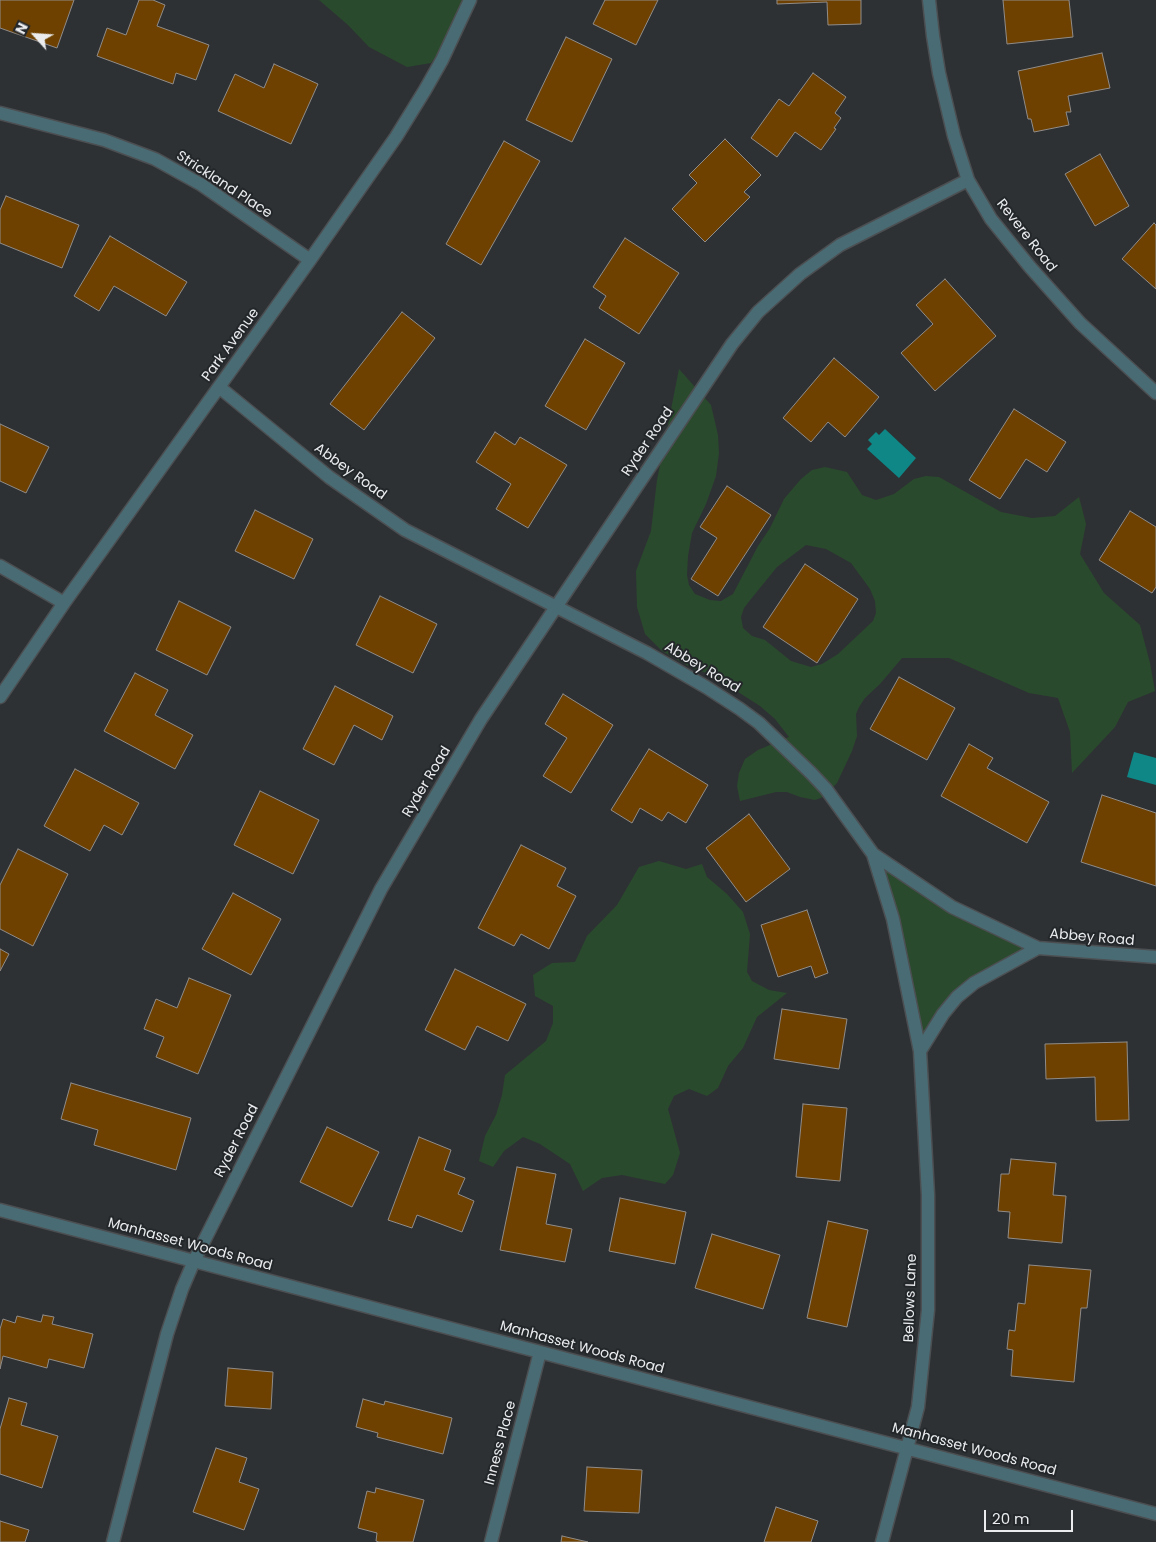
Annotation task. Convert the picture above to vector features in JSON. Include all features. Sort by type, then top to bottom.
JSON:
[{"type":"street","name":"Park Avenue","points":[[0,697],[64,603],[367,180],[412,112],[442,60],[470,0]]},
{"type":"street","name":"Revere Road","points":[[930,0],[933,36],[940,73],[954,136],[968,180],[991,218],[1030,267],[1080,323],[1156,393]]},
{"type":"street","name":"Strickland Place","points":[[0,113],[104,140],[155,159],[202,185],[310,260]]},
{"type":"street","name":"Ryder Road","points":[[113,1542],[167,1334],[182,1289],[194,1261],[381,889],[481,719],[732,344],[758,312],[800,274],[840,245],[968,180]]},
{"type":"street","name":"Abbey Road","points":[[219,387],[329,477],[405,530],[670,666],[706,686],[759,723],[826,789],[873,854],[952,907],[1038,948],[1156,957]]},
{"type":"street","points":[[0,566],[64,603]]},
{"type":"street","name":"Bellows Lane","points":[[873,854],[893,919],[920,1051],[928,1195],[928,1310],[918,1406],[882,1542]]},
{"type":"street","points":[[920,1051],[943,1014],[957,997],[974,983],[1038,948]]},
{"type":"street","name":"Manhasset Woods Road","points":[[0,1210],[1156,1514]]},
{"type":"street","name":"Inness Place","points":[[491,1542],[540,1352]]},
{"type":"green space","points":[[319,0],[470,0],[431,63],[407,67],[369,47],[348,25]]},
{"type":"green space","points":[[679,369],[711,405],[718,435],[719,453],[716,476],[706,504],[692,533],[687,575],[689,585],[695,594],[710,600],[721,601],[733,594],[784,499],[801,479],[812,470],[825,467],[847,472],[862,495],[876,500],[894,494],[914,479],[926,476],[939,477],[1001,512],[1032,518],[1055,516],[1079,497],[1086,524],[1080,554],[1104,593],[1140,625],[1155,691],[1128,702],[1115,727],[1072,773],[1070,732],[1058,698],[1029,693],[949,658],[902,658],[859,707],[856,714],[857,736],[852,751],[837,783],[823,797],[815,800],[787,792],[776,792],[740,801],[737,786],[739,773],[745,759],[758,750],[789,737],[775,719],[760,706],[710,674],[694,669],[662,651],[645,634],[637,607],[636,571],[651,531],[657,480]],"holes":[[[806,545],[826,549],[851,563],[870,589],[875,601],[876,613],[873,621],[838,654],[822,664],[811,667],[791,661],[765,640],[752,636],[743,628],[741,617],[744,608],[777,567]]]},
{"type":"green space","points":[[873,854],[952,907],[1038,948],[974,983],[920,1051]]},
{"type":"green space","points":[[659,861],[686,869],[702,864],[707,877],[727,894],[743,912],[750,934],[747,972],[752,981],[769,990],[787,993],[757,1017],[743,1048],[728,1066],[718,1088],[707,1096],[689,1089],[674,1096],[668,1109],[680,1153],[673,1175],[665,1184],[622,1175],[602,1178],[583,1191],[570,1164],[540,1144],[523,1137],[504,1151],[493,1167],[479,1161],[485,1136],[496,1115],[505,1075],[546,1041],[553,1023],[553,1006],[535,996],[533,975],[552,963],[575,962],[587,936],[617,905],[639,867]]},
{"type":"water","points":[[885,429],[916,458],[899,478],[867,449],[872,444],[868,440],[876,432],[879,435]]},
{"type":"water","points":[[1134,752],[1156,758],[1156,785],[1127,777]]},
{"type":"building","points":[[0,0],[74,0],[57,48],[0,28]]},
{"type":"building","points":[[139,0],[153,0],[165,5],[157,26],[209,45],[196,80],[176,73],[173,84],[97,56],[107,28],[126,35]]},
{"type":"building","points":[[605,0],[658,0],[636,45],[593,24]]},
{"type":"building","points":[[777,0],[861,0],[861,24],[828,25],[827,2],[777,4]]},
{"type":"building","points":[[1003,0],[1069,0],[1073,37],[1007,44]]},
{"type":"building","points":[[566,37],[612,59],[572,142],[526,120]]},
{"type":"building","points":[[1102,53],[1110,88],[1068,96],[1071,112],[1066,112],[1069,125],[1034,132],[1031,119],[1028,119],[1018,71]]},
{"type":"building","points":[[274,64],[318,84],[291,144],[218,111],[235,74],[264,88]]},
{"type":"building","points":[[813,73],[846,97],[835,113],[841,118],[834,128],[836,129],[821,150],[795,132],[777,157],[751,138],[779,99],[789,106]]},
{"type":"building","points":[[725,139],[761,175],[744,192],[750,197],[705,242],[672,209],[697,183],[689,175]]},
{"type":"building","points":[[504,141],[540,161],[481,265],[446,244]]},
{"type":"building","points":[[1100,154],[1129,206],[1095,226],[1065,174]]},
{"type":"building","points":[[6,196],[79,225],[62,268],[0,243],[0,210]]},
{"type":"building","points":[[1154,223],[1156,225],[1156,289],[1122,259]]},
{"type":"building","points":[[110,236],[187,282],[166,316],[114,286],[99,311],[74,296]]},
{"type":"building","points":[[625,238],[679,273],[639,334],[599,308],[606,296],[593,287]]},
{"type":"building","points":[[945,279],[996,336],[935,391],[901,353],[933,324],[916,305]]},
{"type":"building","points":[[402,312],[435,338],[364,430],[330,404]]},
{"type":"building","points":[[585,339],[625,363],[586,430],[545,406]]},
{"type":"building","points":[[834,358],[879,397],[845,437],[828,422],[811,442],[783,418]]},
{"type":"building","points":[[1014,409],[1066,442],[1047,472],[1026,459],[1000,499],[969,480]]},
{"type":"building","points":[[0,424],[49,447],[26,493],[0,481]]},
{"type":"building","points":[[495,432],[515,445],[520,437],[567,465],[528,528],[496,509],[511,484],[476,462]]},
{"type":"building","points":[[727,486],[771,515],[718,596],[691,579],[717,538],[700,527]]},
{"type":"building","points":[[255,510],[313,539],[294,579],[235,551]]},
{"type":"building","points":[[1130,511],[1156,527],[1156,587],[1152,593],[1099,560]]},
{"type":"building","points":[[805,564],[858,599],[817,663],[763,627]]},
{"type":"building","points":[[380,596],[437,624],[413,673],[356,645]]},
{"type":"building","points":[[179,601],[231,627],[207,675],[156,650]]},
{"type":"building","points":[[135,673],[168,690],[155,715],[193,735],[175,769],[104,731]]},
{"type":"building","points":[[899,677],[955,708],[927,760],[870,729]]},
{"type":"building","points":[[335,686],[393,716],[382,740],[354,725],[334,765],[303,749]]},
{"type":"building","points":[[563,694],[613,725],[571,793],[543,776],[567,738],[545,724]]},
{"type":"building","points":[[969,744],[993,758],[987,768],[1049,802],[1027,843],[941,796]]},
{"type":"building","points":[[649,749],[708,785],[686,823],[668,812],[662,821],[640,808],[632,823],[611,810]]},
{"type":"building","points":[[75,769],[139,803],[122,835],[104,825],[90,851],[44,826]]},
{"type":"building","points":[[260,791],[319,820],[293,874],[234,845]]},
{"type":"building","points":[[1102,795],[1156,813],[1156,886],[1081,862]]},
{"type":"building","points":[[749,814],[790,869],[746,902],[706,848]]},
{"type":"building","points":[[521,845],[566,868],[557,886],[576,896],[549,949],[521,934],[514,946],[478,928]]},
{"type":"building","points":[[18,849],[68,874],[33,946],[0,929],[0,885]]},
{"type":"building","points":[[233,893],[281,919],[251,975],[202,949]]},
{"type":"building","points":[[807,910],[828,973],[815,978],[811,966],[778,977],[761,925]]},
{"type":"building","points":[[0,949],[9,954],[0,971]]},
{"type":"building","points":[[455,969],[526,1004],[508,1041],[477,1026],[465,1050],[425,1030]]},
{"type":"building","points":[[189,978],[231,995],[198,1074],[156,1057],[164,1037],[144,1029],[156,999],[177,1008]]},
{"type":"building","points":[[782,1009],[847,1019],[839,1069],[774,1059]]},
{"type":"building","points":[[1127,1042],[1129,1120],[1096,1121],[1095,1077],[1046,1079],[1045,1044]]},
{"type":"building","points":[[71,1083],[191,1118],[176,1170],[94,1145],[98,1130],[61,1119]]},
{"type":"building","points":[[803,1104],[847,1108],[840,1181],[796,1177]]},
{"type":"building","points":[[327,1127],[379,1152],[352,1207],[300,1182]]},
{"type":"building","points":[[419,1137],[451,1150],[444,1170],[465,1178],[458,1194],[474,1201],[462,1232],[417,1215],[412,1228],[388,1220]]},
{"type":"building","points":[[1011,1159],[1056,1163],[1053,1195],[1066,1196],[1062,1243],[1008,1238],[1010,1212],[998,1211],[1001,1174],[1009,1174]]},
{"type":"building","points":[[517,1167],[556,1174],[546,1224],[572,1229],[565,1262],[500,1250]]},
{"type":"building","points":[[620,1198],[686,1212],[675,1264],[609,1251]]},
{"type":"building","points":[[828,1221],[868,1230],[847,1327],[807,1318]]},
{"type":"building","points":[[712,1234],[780,1255],[763,1309],[695,1288]]},
{"type":"building","points":[[1029,1265],[1091,1270],[1087,1308],[1081,1308],[1074,1382],[1011,1376],[1013,1350],[1007,1349],[1009,1330],[1015,1331],[1018,1303],[1025,1304]]},
{"type":"building","points":[[43,1315],[54,1317],[52,1324],[93,1334],[84,1368],[49,1359],[47,1368],[3,1356],[0,1369],[0,1329],[3,1319],[15,1323],[17,1316],[41,1322]]},
{"type":"building","points":[[228,1368],[273,1372],[271,1409],[225,1406]]},
{"type":"building","points":[[9,1398],[27,1403],[21,1425],[58,1436],[42,1488],[0,1474],[0,1429]]},
{"type":"building","points":[[363,1399],[384,1405],[385,1401],[452,1418],[443,1454],[377,1437],[378,1433],[356,1427]]},
{"type":"building","points":[[216,1448],[247,1458],[239,1482],[259,1489],[244,1530],[193,1512]]},
{"type":"building","points":[[587,1467],[642,1470],[639,1513],[584,1511]]},
{"type":"building","points":[[376,1488],[424,1500],[413,1542],[379,1542],[376,1541],[377,1533],[358,1528],[367,1491],[375,1493]]},
{"type":"building","points":[[776,1507],[818,1521],[811,1542],[764,1542]]},
{"type":"building","points":[[0,1521],[29,1530],[25,1542],[0,1542]]},
{"type":"building","points":[[562,1536],[588,1542],[561,1542]]}]
